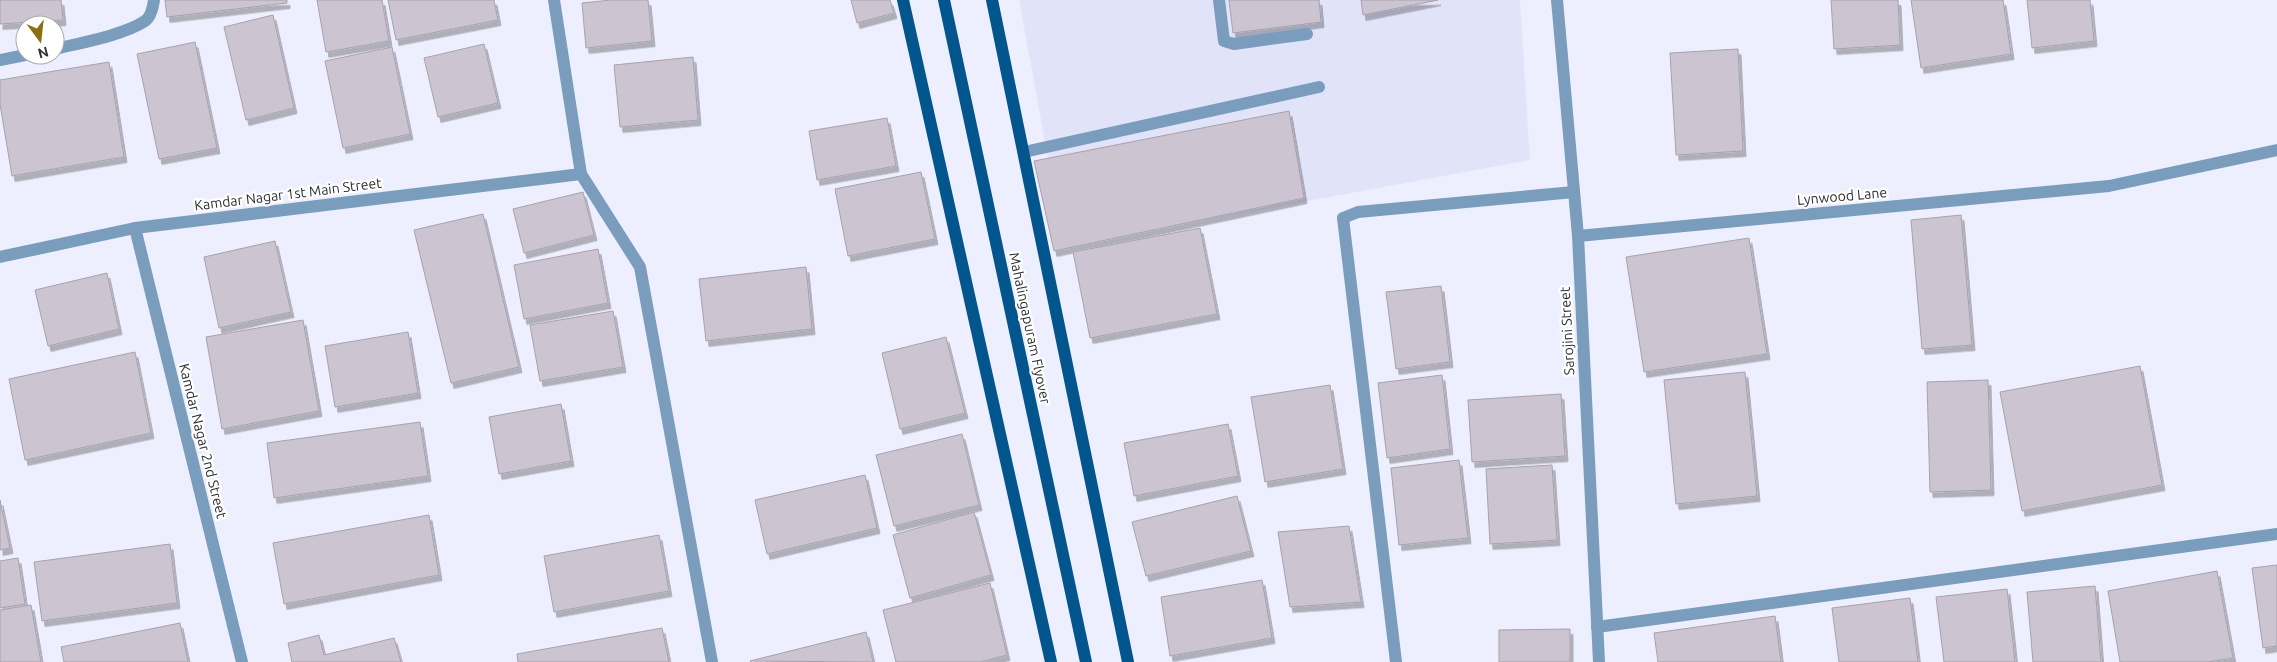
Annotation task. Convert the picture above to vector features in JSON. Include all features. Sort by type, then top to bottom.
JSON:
[{"type":"main road","points":[[903,0],[1051,662]]},
{"type":"main road","name":"Mahalingapuram Flyover","points":[[944,0],[1086,662]]},
{"type":"main road","points":[[992,0],[1128,662]]},
{"type":"street","points":[[65,47],[102,39],[146,20],[153,9],[154,0]]},
{"type":"street","points":[[554,0],[581,174],[640,267],[712,662]]},
{"type":"street","points":[[1219,0],[1224,41],[1234,44],[1307,34]]},
{"type":"street","name":"Sarojini Street","points":[[1557,0],[1578,236],[1599,662]]},
{"type":"street","points":[[0,60],[15,57]]},
{"type":"street","points":[[1024,152],[1319,87]]},
{"type":"street","name":"Lynwood Lane","points":[[1578,236],[2109,186],[2277,150]]},
{"type":"street","name":"Kamdar Nagar 1st Main Street","points":[[0,257],[135,228],[581,174]]},
{"type":"street","points":[[1396,662],[1343,218],[1358,212],[1574,192]]},
{"type":"street","name":"Kamdar Nagar 2nd Street","points":[[135,228],[242,662]]},
{"type":"street","points":[[1596,627],[2277,534]]},
{"type":"shaded area","points":[[1019,0],[1520,0],[1530,160],[1064,246]]},
{"type":"building","points":[[0,0],[61,0],[62,15],[15,15],[15,23],[0,24]]},
{"type":"building","points":[[165,0],[287,0],[287,3],[167,17]]},
{"type":"building","points":[[317,0],[382,0],[389,41],[326,52]]},
{"type":"building","points":[[388,0],[494,0],[498,20],[396,40]]},
{"type":"building","points":[[611,0],[648,0],[652,41],[586,48],[582,3]]},
{"type":"building","points":[[851,0],[890,0],[894,13],[857,23]]},
{"type":"building","points":[[1229,0],[1319,0],[1321,22],[1233,33]]},
{"type":"building","points":[[1361,0],[1438,0],[1363,15]]},
{"type":"building","points":[[1831,0],[1898,0],[1900,45],[1834,49]]},
{"type":"building","points":[[1911,0],[2003,0],[2011,54],[1921,68]]},
{"type":"building","points":[[2027,0],[2090,0],[2094,41],[2032,48]]},
{"type":"building","points":[[273,15],[294,108],[246,120],[224,27]]},
{"type":"building","points":[[195,42],[217,148],[159,159],[137,54]]},
{"type":"building","points":[[484,44],[498,103],[438,117],[424,58]]},
{"type":"building","points":[[392,47],[410,134],[343,148],[325,61]]},
{"type":"building","points":[[1738,49],[1743,151],[1676,155],[1670,53]]},
{"type":"building","points":[[693,57],[698,120],[620,127],[614,65]]},
{"type":"building","points":[[109,62],[124,157],[12,176],[0,104],[0,80]]},
{"type":"building","points":[[1289,111],[1304,198],[1054,251],[1034,161]]},
{"type":"building","points":[[887,118],[896,166],[817,180],[809,131]]},
{"type":"building","points":[[921,172],[935,239],[848,256],[835,189]]},
{"type":"building","points":[[583,192],[594,235],[524,253],[513,209]]},
{"type":"building","points":[[483,214],[519,367],[451,383],[414,230]]},
{"type":"building","points":[[1961,215],[1972,345],[1922,349],[1911,220]]},
{"type":"building","points":[[1200,228],[1217,314],[1090,338],[1073,252]]},
{"type":"building","points":[[1749,238],[1767,354],[1644,372],[1626,257]]},
{"type":"building","points":[[275,241],[291,312],[219,328],[204,257]]},
{"type":"building","points":[[598,249],[608,303],[524,319],[514,265]]},
{"type":"building","points":[[806,267],[812,329],[706,341],[699,279]]},
{"type":"building","points":[[107,273],[119,329],[48,346],[35,290]]},
{"type":"building","points":[[1441,286],[1450,362],[1396,369],[1386,292]]},
{"type":"building","points":[[613,311],[623,367],[540,381],[530,325]]},
{"type":"building","points":[[303,320],[319,411],[222,429],[206,337]]},
{"type":"building","points":[[408,332],[418,393],[335,407],[325,346]]},
{"type":"building","points":[[946,337],[965,413],[900,429],[882,353]]},
{"type":"building","points":[[135,352],[151,433],[25,460],[9,379]]},
{"type":"building","points":[[2140,366],[2162,485],[2022,511],[2000,392]]},
{"type":"building","points":[[1745,372],[1757,496],[1676,504],[1664,380]]},
{"type":"building","points":[[1442,375],[1450,449],[1387,458],[1378,383]]},
{"type":"building","points":[[1988,380],[1991,490],[1930,492],[1927,382]]},
{"type":"building","points":[[1330,385],[1343,469],[1265,482],[1251,397]]},
{"type":"building","points":[[1561,394],[1565,456],[1472,462],[1468,400]]},
{"type":"building","points":[[561,404],[571,461],[499,474],[489,417]]},
{"type":"building","points":[[420,422],[428,476],[274,498],[267,443]]},
{"type":"building","points":[[1228,424],[1238,476],[1134,496],[1124,443]]},
{"type":"building","points":[[962,434],[979,505],[894,526],[876,455]]},
{"type":"building","points":[[1459,460],[1468,538],[1399,545],[1391,468]]},
{"type":"building","points":[[1552,465],[1557,540],[1490,544],[1486,469]]},
{"type":"building","points":[[865,475],[877,528],[767,554],[755,500]]},
{"type":"building","points":[[1237,496],[1251,551],[1146,576],[1132,522]]},
{"type":"building","points":[[0,500],[10,548],[0,550]]},
{"type":"building","points":[[974,512],[991,575],[910,598],[893,535]]},
{"type":"building","points":[[429,515],[439,575],[284,604],[273,543]]},
{"type":"building","points":[[1349,526],[1361,602],[1290,607],[1278,532]]},
{"type":"building","points":[[659,535],[669,591],[554,612],[544,556]]},
{"type":"building","points":[[170,544],[177,603],[42,621],[34,562]]},
{"type":"building","points":[[18,558],[25,604],[0,608],[0,561]]},
{"type":"building","points":[[2277,565],[2277,646],[2263,648],[2252,568]]},
{"type":"building","points":[[2217,571],[2233,658],[2208,662],[2120,662],[2108,591]]},
{"type":"building","points":[[1262,580],[1272,638],[1170,656],[1161,597]]},
{"type":"building","points":[[990,583],[1007,655],[980,662],[896,662],[883,610]]},
{"type":"building","points":[[2095,586],[2101,662],[2033,662],[2027,592]]},
{"type":"building","points":[[2007,589],[2015,662],[1944,662],[1936,597]]},
{"type":"building","points":[[1910,598],[1918,662],[1839,662],[1832,608]]},
{"type":"building","points":[[31,605],[41,662],[0,662],[0,610]]},
{"type":"building","points":[[1775,616],[1781,662],[1658,662],[1654,633]]},
{"type":"building","points":[[180,623],[188,662],[64,662],[61,647]]},
{"type":"building","points":[[662,628],[669,662],[518,662],[517,654]]},
{"type":"building","points":[[1570,629],[1570,662],[1499,662],[1499,630]]},
{"type":"building","points":[[866,632],[873,662],[750,661]]},
{"type":"building","points":[[319,635],[324,655],[394,638],[401,662],[292,662],[288,643]]}]
